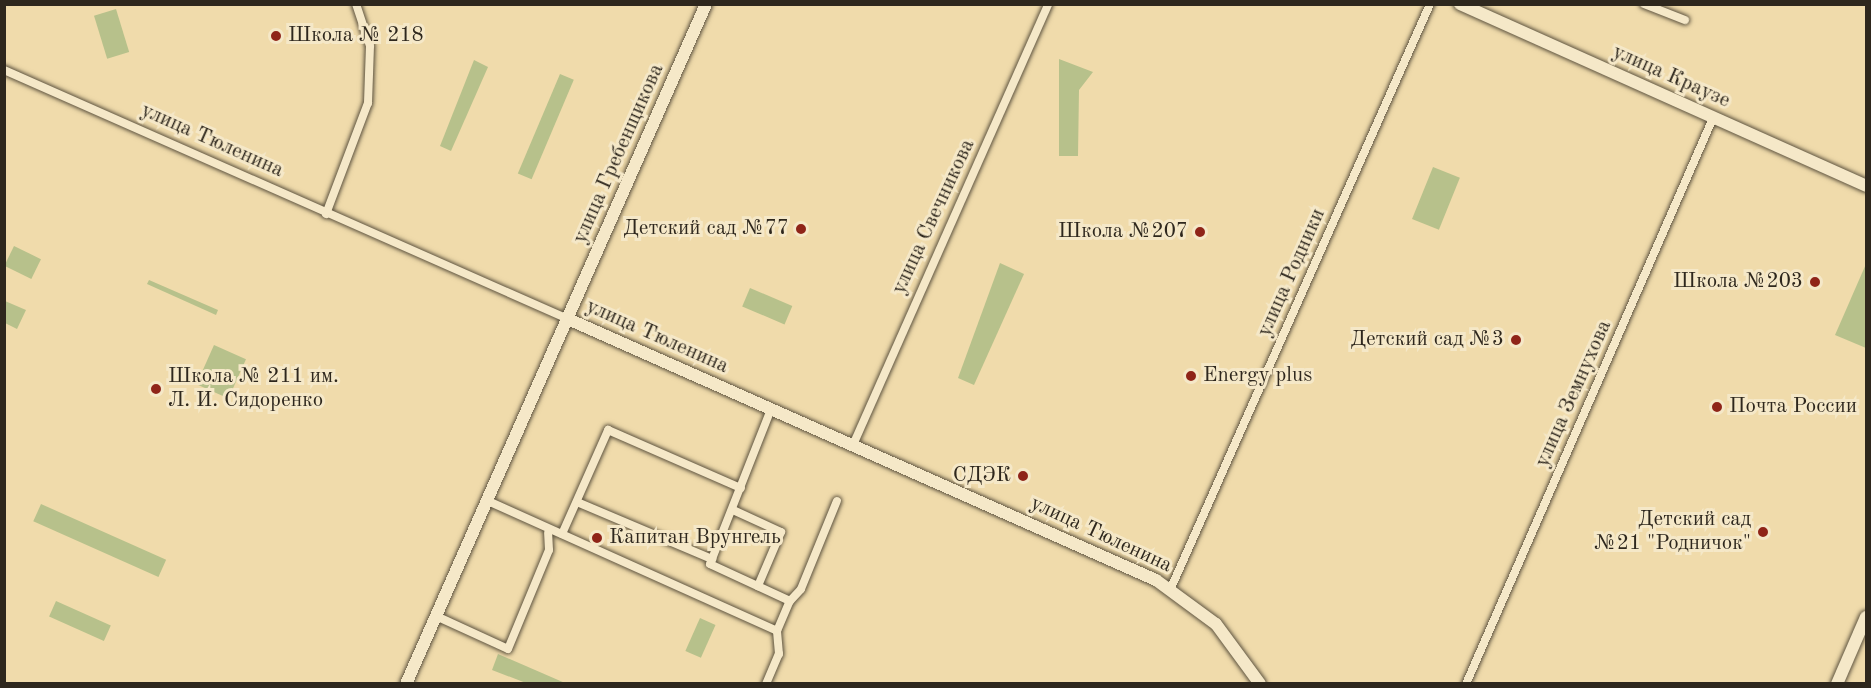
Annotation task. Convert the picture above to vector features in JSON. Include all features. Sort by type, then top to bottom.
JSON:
[{"type":"street","points":[[326,214],[368,103],[370,46],[356,4]]},
{"type":"street","name":"улица Гребенщикова","points":[[406,684],[706,4]]},
{"type":"street","name":"улица Свечникова","points":[[853,444],[1048,4]]},
{"type":"street","name":"улица Родники","points":[[1171,588],[1430,4]]},
{"type":"street","name":"улица Краузе","points":[[1460,4],[1866,186]]},
{"type":"street","points":[[1644,4],[1685,20]]},
{"type":"street","name":"улица Тюленина","points":[[4,70],[326,214],[853,444],[1171,588],[1216,624],[1260,684]]},
{"type":"street","name":"улица Земнухова","points":[[1466,684],[1713,118]]},
{"type":"street","points":[[771,409],[734,510],[710,564],[789,601]]},
{"type":"street","points":[[562,534],[608,430],[741,488]]},
{"type":"street","points":[[488,501],[777,631]]},
{"type":"street","points":[[766,684],[779,654],[777,631],[789,601],[801,589],[837,501]]},
{"type":"street","points":[[577,502],[712,559]]},
{"type":"street","points":[[734,510],[781,532],[758,586]]},
{"type":"street","points":[[436,616],[508,649],[549,550],[548,533]]},
{"type":"street","points":[[1837,684],[1866,617]]},
{"type":"green space","points":[[116,9],[129,52],[107,59],[94,16]]},
{"type":"green space","points":[[1059,59],[1093,72],[1079,90],[1078,156],[1059,156]]},
{"type":"green space","points":[[474,60],[488,67],[451,151],[440,146]]},
{"type":"green space","points":[[560,74],[574,80],[532,179],[518,173]]},
{"type":"green space","points":[[1433,167],[1460,178],[1439,230],[1412,219]]},
{"type":"green space","points":[[14,246],[41,259],[31,279],[4,266]]},
{"type":"green space","points":[[1000,263],[1024,274],[974,385],[958,378]]},
{"type":"green space","points":[[1866,264],[1866,348],[1835,335]]},
{"type":"green space","points":[[149,280],[218,310],[216,315],[147,284]]},
{"type":"green space","points":[[750,288],[792,306],[785,324],[742,306]]},
{"type":"green space","points":[[5,301],[26,310],[17,329],[5,323]]},
{"type":"green space","points":[[214,345],[246,359],[228,399],[197,384]]},
{"type":"green space","points":[[41,504],[166,560],[158,577],[33,521]]},
{"type":"green space","points":[[56,601],[111,625],[104,641],[49,617]]},
{"type":"green space","points":[[700,618],[716,625],[701,658],[685,651]]},
{"type":"green space","points":[[498,654],[565,683],[526,683],[492,670]]},
{"type":"place","name":"Школа № 218","points":[[276,36]]},
{"type":"place","name":"Детский сад №77","points":[[801,229]]},
{"type":"place","name":"Школа №207","points":[[1200,232]]},
{"type":"place","name":"Школа №203","points":[[1815,282]]},
{"type":"place","name":"Детский сад №3","points":[[1516,340]]},
{"type":"place","name":"Energy plus","points":[[1191,376]]},
{"type":"place","name":"Школа № 211 им. Л. И. Сидоренко","points":[[156,389]]},
{"type":"place","name":"Почта России","points":[[1717,407]]},
{"type":"place","name":"СДЭК","points":[[1023,476]]},
{"type":"place","name":"Детский сад №21 \"Родничок\"","points":[[1763,532]]},
{"type":"place","name":"Капитан Врунгель","points":[[597,538]]}]
